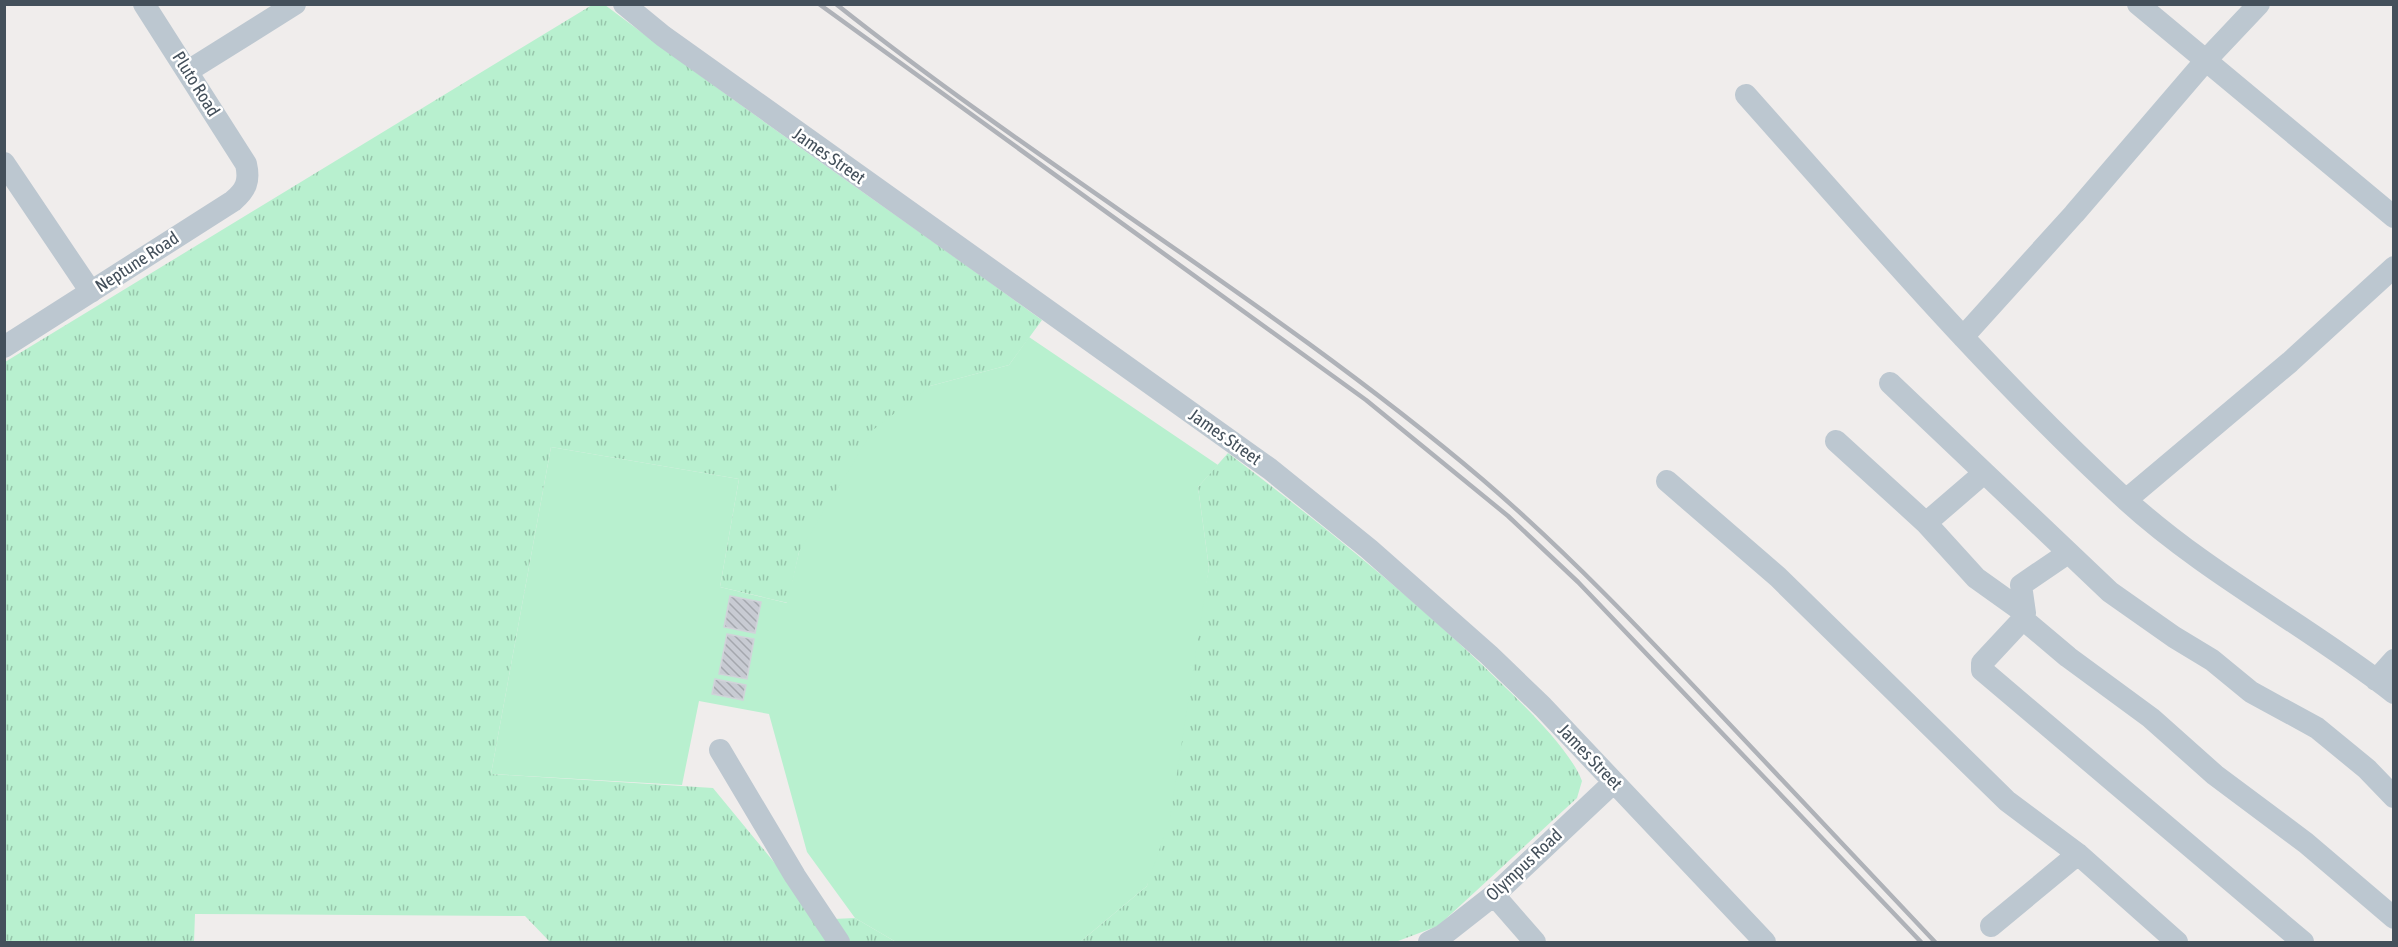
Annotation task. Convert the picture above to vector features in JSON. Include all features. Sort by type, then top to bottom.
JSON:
[{"type":"street","name":"Pluto Road","points":[[144,4],[246,164]]},
{"type":"street","points":[[188,71],[295,4]]},
{"type":"street","name":"James Street","points":[[624,4],[663,36],[1270,469],[1369,549],[1489,655],[1766,942]]},
{"type":"street","points":[[2138,4],[2207,59],[2394,217]]},
{"type":"street","points":[[1963,337],[2074,214],[2207,59],[2259,4]]},
{"type":"street","points":[[1746,95],[1963,337],[2126,500],[2197,558],[2385,687],[2394,660]]},
{"type":"street","points":[[4,162],[91,292]]},
{"type":"street","name":"Neptune Road","points":[[4,347],[239,196],[248,182],[246,164]]},
{"type":"street","points":[[2126,500],[2290,362],[2394,267]]},
{"type":"street","points":[[1890,383],[2110,592],[2174,637],[2212,660],[2251,692],[2317,728],[2367,769],[2394,797]]},
{"type":"street","points":[[1836,441],[1926,523],[1976,578],[2024,616],[2068,657],[2151,718],[2215,775],[2306,843],[2394,918]]},
{"type":"street","points":[[1926,523],[1984,473]]},
{"type":"street","points":[[1667,481],[1778,577],[2007,801],[2078,854],[2177,942]]},
{"type":"street","points":[[2068,553],[2021,585],[2024,616],[1982,663],[1984,672],[2303,942]]},
{"type":"street","points":[[720,750],[795,876],[839,942]]},
{"type":"street","name":"Olympus Road","points":[[1429,942],[1443,935],[1494,895],[1614,782]]},
{"type":"street","points":[[1991,926],[2078,854]]},
{"type":"street","points":[[1494,895],[1535,942]]},
{"type":"green space","points":[[592,5],[605,5],[1042,320],[1009,365],[930,386],[799,552],[788,603],[720,587],[739,479],[551,447],[491,774],[713,788],[778,867],[828,942],[550,942],[525,916],[195,914],[194,942],[5,942],[5,362]]},
{"type":"green space","points":[[1029,337],[1218,465],[1198,487],[1209,568],[1170,818],[1147,886],[1080,942],[896,942],[855,918],[807,852],[769,714],[699,701],[682,785],[491,774],[551,447],[739,479],[720,587],[787,603],[799,552],[873,430],[930,386],[1009,365]]},
{"type":"green space","points":[[1228,453],[1335,537],[1473,656],[1556,740],[1579,774],[1582,781],[1577,798],[1438,926],[1398,941],[1080,942],[1147,886],[1209,568],[1198,487]]},
{"type":"green space","points":[[855,918],[896,942],[848,942],[833,919]]},
{"type":"building","points":[[730,596],[761,602],[755,633],[724,627]]},
{"type":"building","points":[[727,634],[754,639],[747,679],[719,674]]},
{"type":"building","points":[[715,679],[746,685],[743,700],[712,694]]},
{"type":"railway","points":[[819,4],[1366,400],[1508,516],[1578,582],[1921,942]]},
{"type":"railway","points":[[836,4],[996,124],[1324,355],[1482,479],[1575,564],[1634,623],[1935,942]]}]
